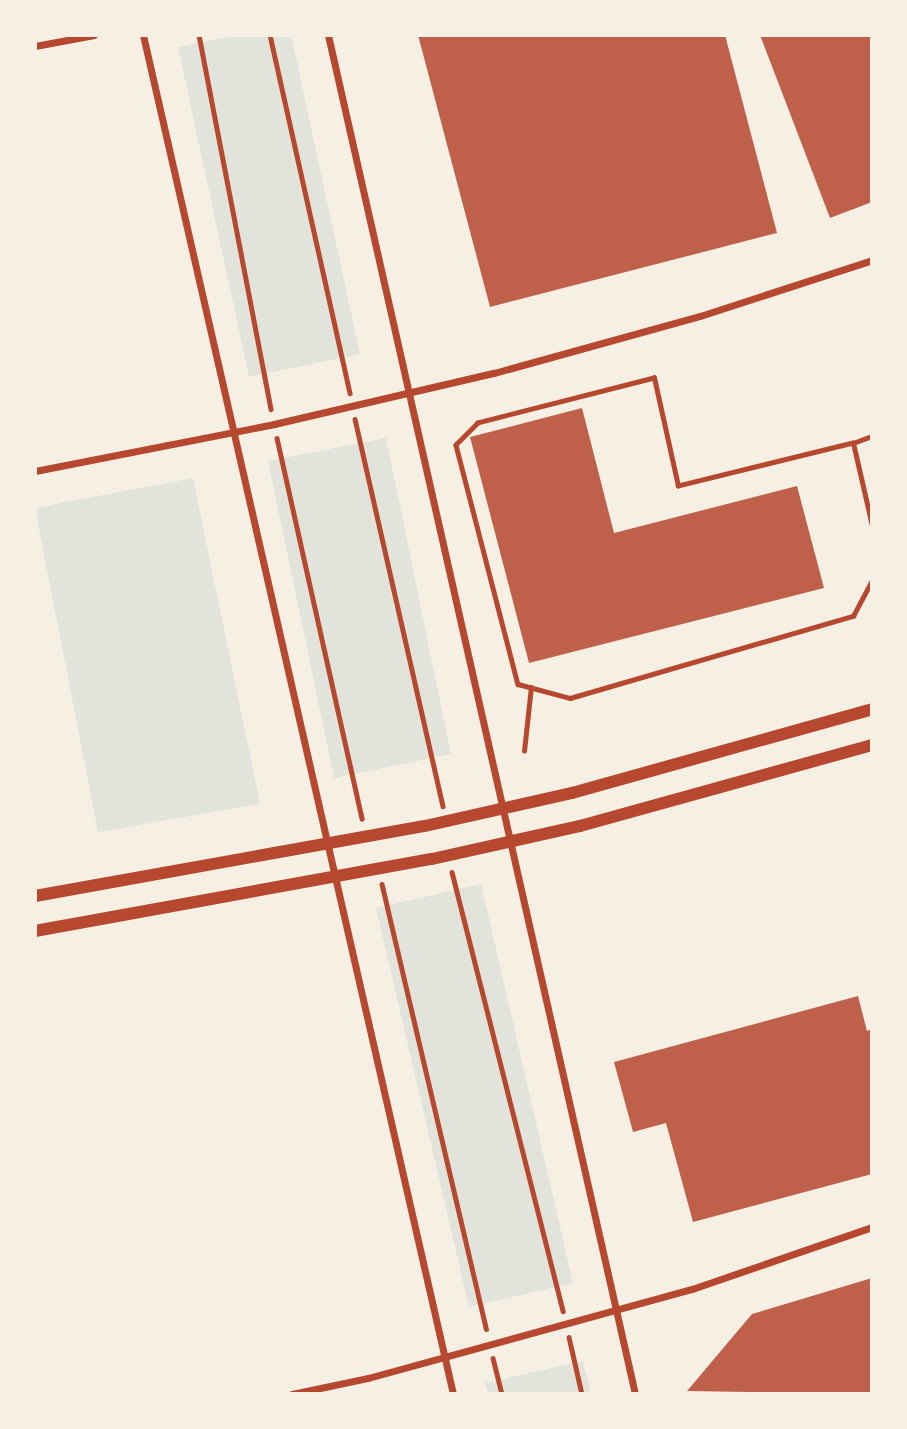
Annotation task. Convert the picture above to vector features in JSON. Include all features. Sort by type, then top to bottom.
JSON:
[{"type":"street","points":[[35,46],[94,35]]},
{"type":"street","points":[[143,35],[453,1394]]},
{"type":"street","points":[[328,35],[618,1309],[635,1394]]},
{"type":"street","points":[[35,471],[234,433],[410,393],[700,316],[872,260]]},
{"type":"street","points":[[35,896],[328,845],[447,821],[872,709]]},
{"type":"street","points":[[35,931],[379,870],[512,841],[872,745]]},
{"type":"street","points":[[292,1394],[566,1324],[872,1227]]},
{"type":"path","points":[[200,35],[274,424],[366,838]]},
{"type":"path","points":[[270,35],[447,821]]},
{"type":"path","points":[[872,436],[678,486],[654,377],[478,423],[456,445],[518,684],[570,698],[853,616],[872,581]]},
{"type":"path","points":[[852,443],[872,526]]},
{"type":"path","points":[[524,751],[531,687]]},
{"type":"path","points":[[448,855],[582,1394]]},
{"type":"path","points":[[379,870],[502,1394]]},
{"type":"shaded area","points":[[237,35],[291,35],[360,354],[249,377],[178,47]]},
{"type":"shaded area","points":[[386,438],[451,754],[334,778],[268,461]]},
{"type":"shaded area","points":[[193,478],[260,804],[98,832],[35,508]]},
{"type":"shaded area","points":[[481,884],[573,1283],[469,1307],[376,908]]},
{"type":"shaded area","points":[[583,1361],[591,1394],[488,1394],[485,1383]]},
{"type":"building","points":[[418,35],[725,35],[777,233],[490,307]]},
{"type":"building","points":[[760,35],[872,35],[872,202],[830,218]]},
{"type":"building","points":[[582,408],[614,533],[797,486],[824,588],[529,663],[470,437]]},
{"type":"building","points":[[858,996],[867,1031],[872,1029],[872,1174],[693,1222],[666,1123],[633,1132],[614,1062]]},
{"type":"building","points":[[872,1278],[872,1394],[687,1391],[752,1314]]}]
